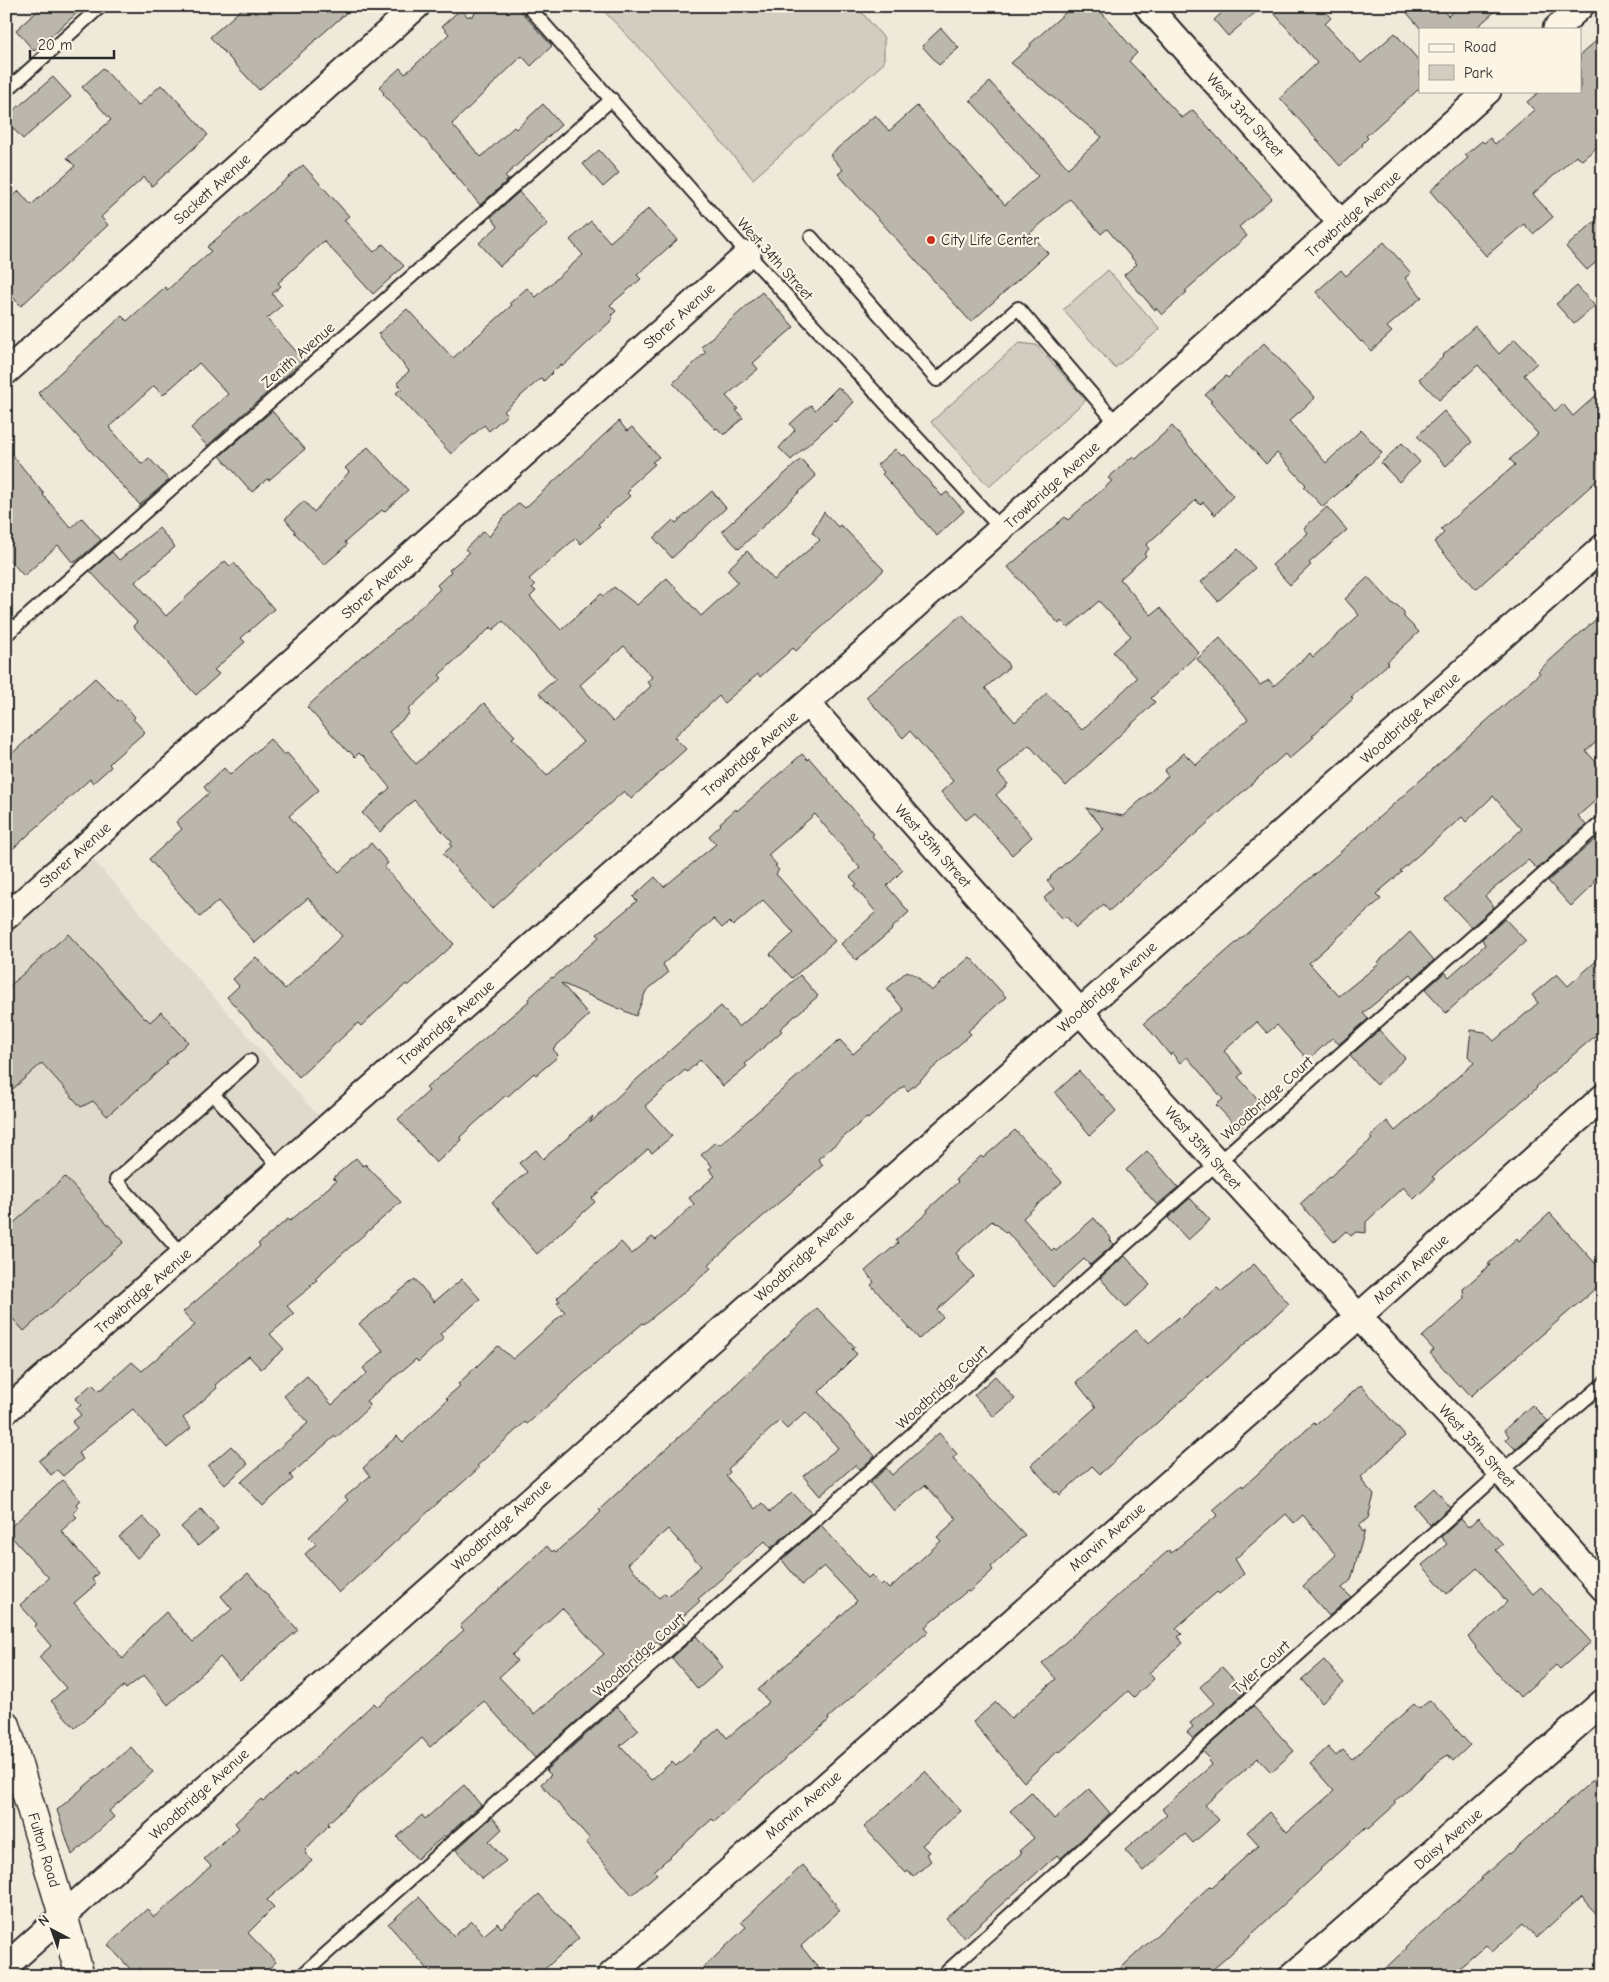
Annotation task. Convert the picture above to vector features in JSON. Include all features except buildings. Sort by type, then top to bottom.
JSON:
[{"type":"main road","name":"Fulton Road","points":[[6,1725],[80,1976]]},
{"type":"street","name":"Sackett Avenue","points":[[6,372],[417,6]]},
{"type":"street","name":"West 33rd Street","points":[[1147,6],[1342,224]]},
{"type":"street","points":[[1557,28],[1581,6]]},
{"type":"street","name":"Trowbridge Avenue","points":[[6,1411],[1002,530],[1487,92]]},
{"type":"street","name":"Storer Avenue","points":[[6,917],[748,254]]},
{"type":"street","name":"Woodbridge Avenue","points":[[6,1966],[1603,547]]},
{"type":"street","name":"West 35th Street","points":[[807,703],[1218,1164],[1501,1472],[1603,1588]]},
{"type":"street","name":"Marvin Avenue","points":[[610,1976],[1359,1316],[1603,1097]]},
{"type":"street","name":"Daisy Avenue","points":[[1292,1976],[1603,1702]]},
{"type":"lane","points":[[6,91],[101,6]]},
{"type":"lane","name":"West 34th Street","points":[[528,6],[748,254],[1002,530]]},
{"type":"lane","name":"Zenith Avenue","points":[[6,635],[612,99]]},
{"type":"lane","points":[[811,237],[937,380],[1018,308],[1118,425]]},
{"type":"lane","name":"Woodbridge Court","points":[[301,1976],[1603,821]]},
{"type":"lane","points":[[184,1255],[116,1180],[250,1061]]},
{"type":"lane","points":[[213,1094],[281,1169]]},
{"type":"lane","name":"Tyler Court","points":[[942,1976],[1501,1472],[1603,1384]]},
{"type":"shaded area","points":[[83,848],[328,1127],[6,1411],[6,917]]},
{"type":"green space","points":[[599,6],[856,6],[884,38],[884,63],[753,179],[653,62]]},
{"type":"green space","points":[[1108,270],[1160,329],[1115,368],[1063,310]]},
{"type":"green space","points":[[1019,343],[1036,345],[1086,400],[989,487],[931,422]]},
{"type":"place","name":"City Life Center","points":[[931,240]]}]
